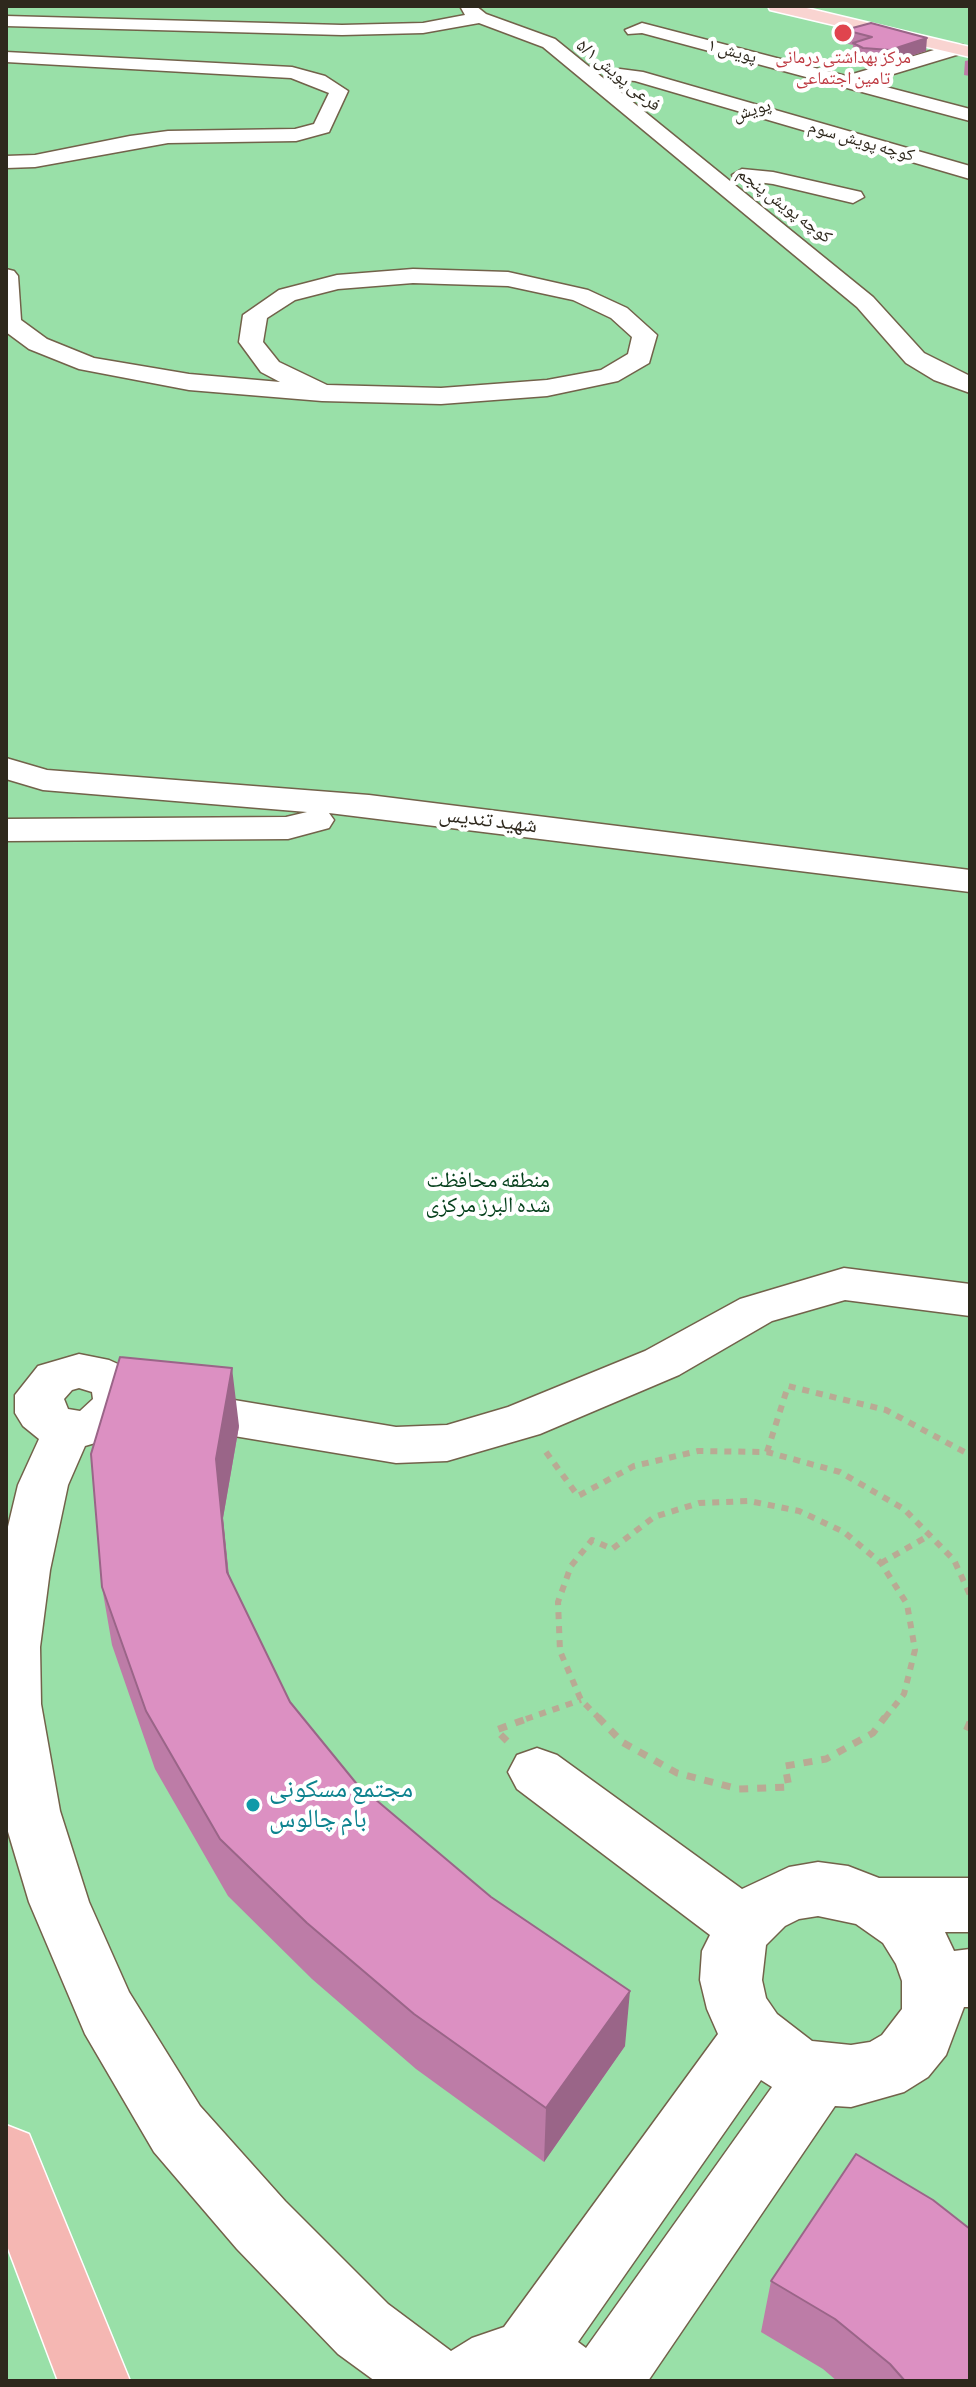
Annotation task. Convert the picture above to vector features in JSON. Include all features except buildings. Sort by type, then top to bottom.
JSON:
[{"type":"highway","points":[[6,2157],[94,2381]]},
{"type":"main road","points":[[776,6],[966,49]]},
{"type":"main road","points":[[808,6],[966,49]]},
{"type":"street","points":[[6,21],[342,30],[433,27],[489,11],[549,43],[732,190],[865,302],[915,358],[943,375],[970,385]]},
{"type":"street","name":"فرعی پویش ۵/۱","points":[[489,11],[574,39],[685,131]]},
{"type":"street","name":"پویش ۱","points":[[634,30],[642,28],[970,115]]},
{"type":"street","name":"پویش","points":[[726,119],[966,49]]},
{"type":"street","points":[[6,57],[292,73],[318,80],[339,91],[322,128],[296,135],[168,137],[35,161],[6,162]]},
{"type":"street","name":"کوچه پویش سوم","points":[[620,75],[636,76],[970,173]]},
{"type":"street","points":[[849,139],[943,108]]},
{"type":"street","name":"کوچه پویش پنجم","points":[[685,131],[789,210]]},
{"type":"street","points":[[742,175],[773,178],[853,197]]},
{"type":"street","points":[[6,276],[9,323],[38,344],[88,364],[189,382],[322,393],[441,396],[547,388],[609,376],[640,358],[645,335],[619,313],[580,295],[508,279],[413,276],[337,282],[287,295],[255,315],[251,342],[270,367],[322,393]]},
{"type":"street","points":[[6,739],[82,783]]},
{"type":"street","name":"شهید تندیس","points":[[6,768],[43,780],[369,806],[970,881]]},
{"type":"street","points":[[6,830],[288,828],[369,806]]},
{"type":"street","points":[[433,2381],[363,2329],[261,2225],[177,2129],[107,2013],[59,1902],[31,1811],[13,1704],[13,1647],[24,1570],[43,1485],[68,1429],[55,1426],[40,1413],[39,1395],[55,1378],[79,1371],[103,1375],[117,1389],[118,1398],[396,1445],[447,1443],[523,1421],[662,1363],[756,1310],[844,1284],[970,1300]]},
{"type":"street","points":[[537,1772],[745,1926]]},
{"type":"street","points":[[818,1889],[848,1893],[877,1905],[904,1924],[923,1951],[952,1980],[933,2009],[924,2034],[905,2056],[881,2070],[851,2076],[819,2074],[795,2066],[774,2053],[755,2035],[738,2009],[731,1980],[733,1951],[745,1926],[764,1907],[789,1894],[818,1889]]},
{"type":"street","points":[[877,1905],[970,1905]]},
{"type":"street","points":[[521,2374],[755,2035]]},
{"type":"street","points":[[606,2381],[819,2074]]},
{"type":"path","points":[[767,1452],[788,1386],[886,1410],[970,1455]]},
{"type":"path","points":[[523,1421],[578,1496],[634,1466],[698,1451],[767,1452],[840,1472],[904,1509],[954,1560],[970,1595]]},
{"type":"path","points":[[749,1501],[799,1511],[844,1532],[881,1563],[907,1604],[915,1650],[904,1694],[873,1733],[826,1759],[785,1766],[789,1787],[739,1789],[677,1773],[622,1742],[581,1700],[560,1651],[558,1602],[571,1566],[592,1540],[612,1549],[654,1517],[699,1503],[749,1501]]},
{"type":"path","points":[[881,1563],[930,1535]]},
{"type":"path","points":[[970,1722],[965,1734],[970,1736]]},
{"type":"green space","name":"منطقه محافظت شده البرز مرکزی","points":[[6,6],[970,6],[970,2381],[6,2381]]},
{"type":"place","name":"مرکز بهداشتی درمانی تامین اجتماعی","points":[[843,33]]},
{"type":"place","name":"مجتمع مسکونی بام چالوس","points":[[253,1805]]}]
